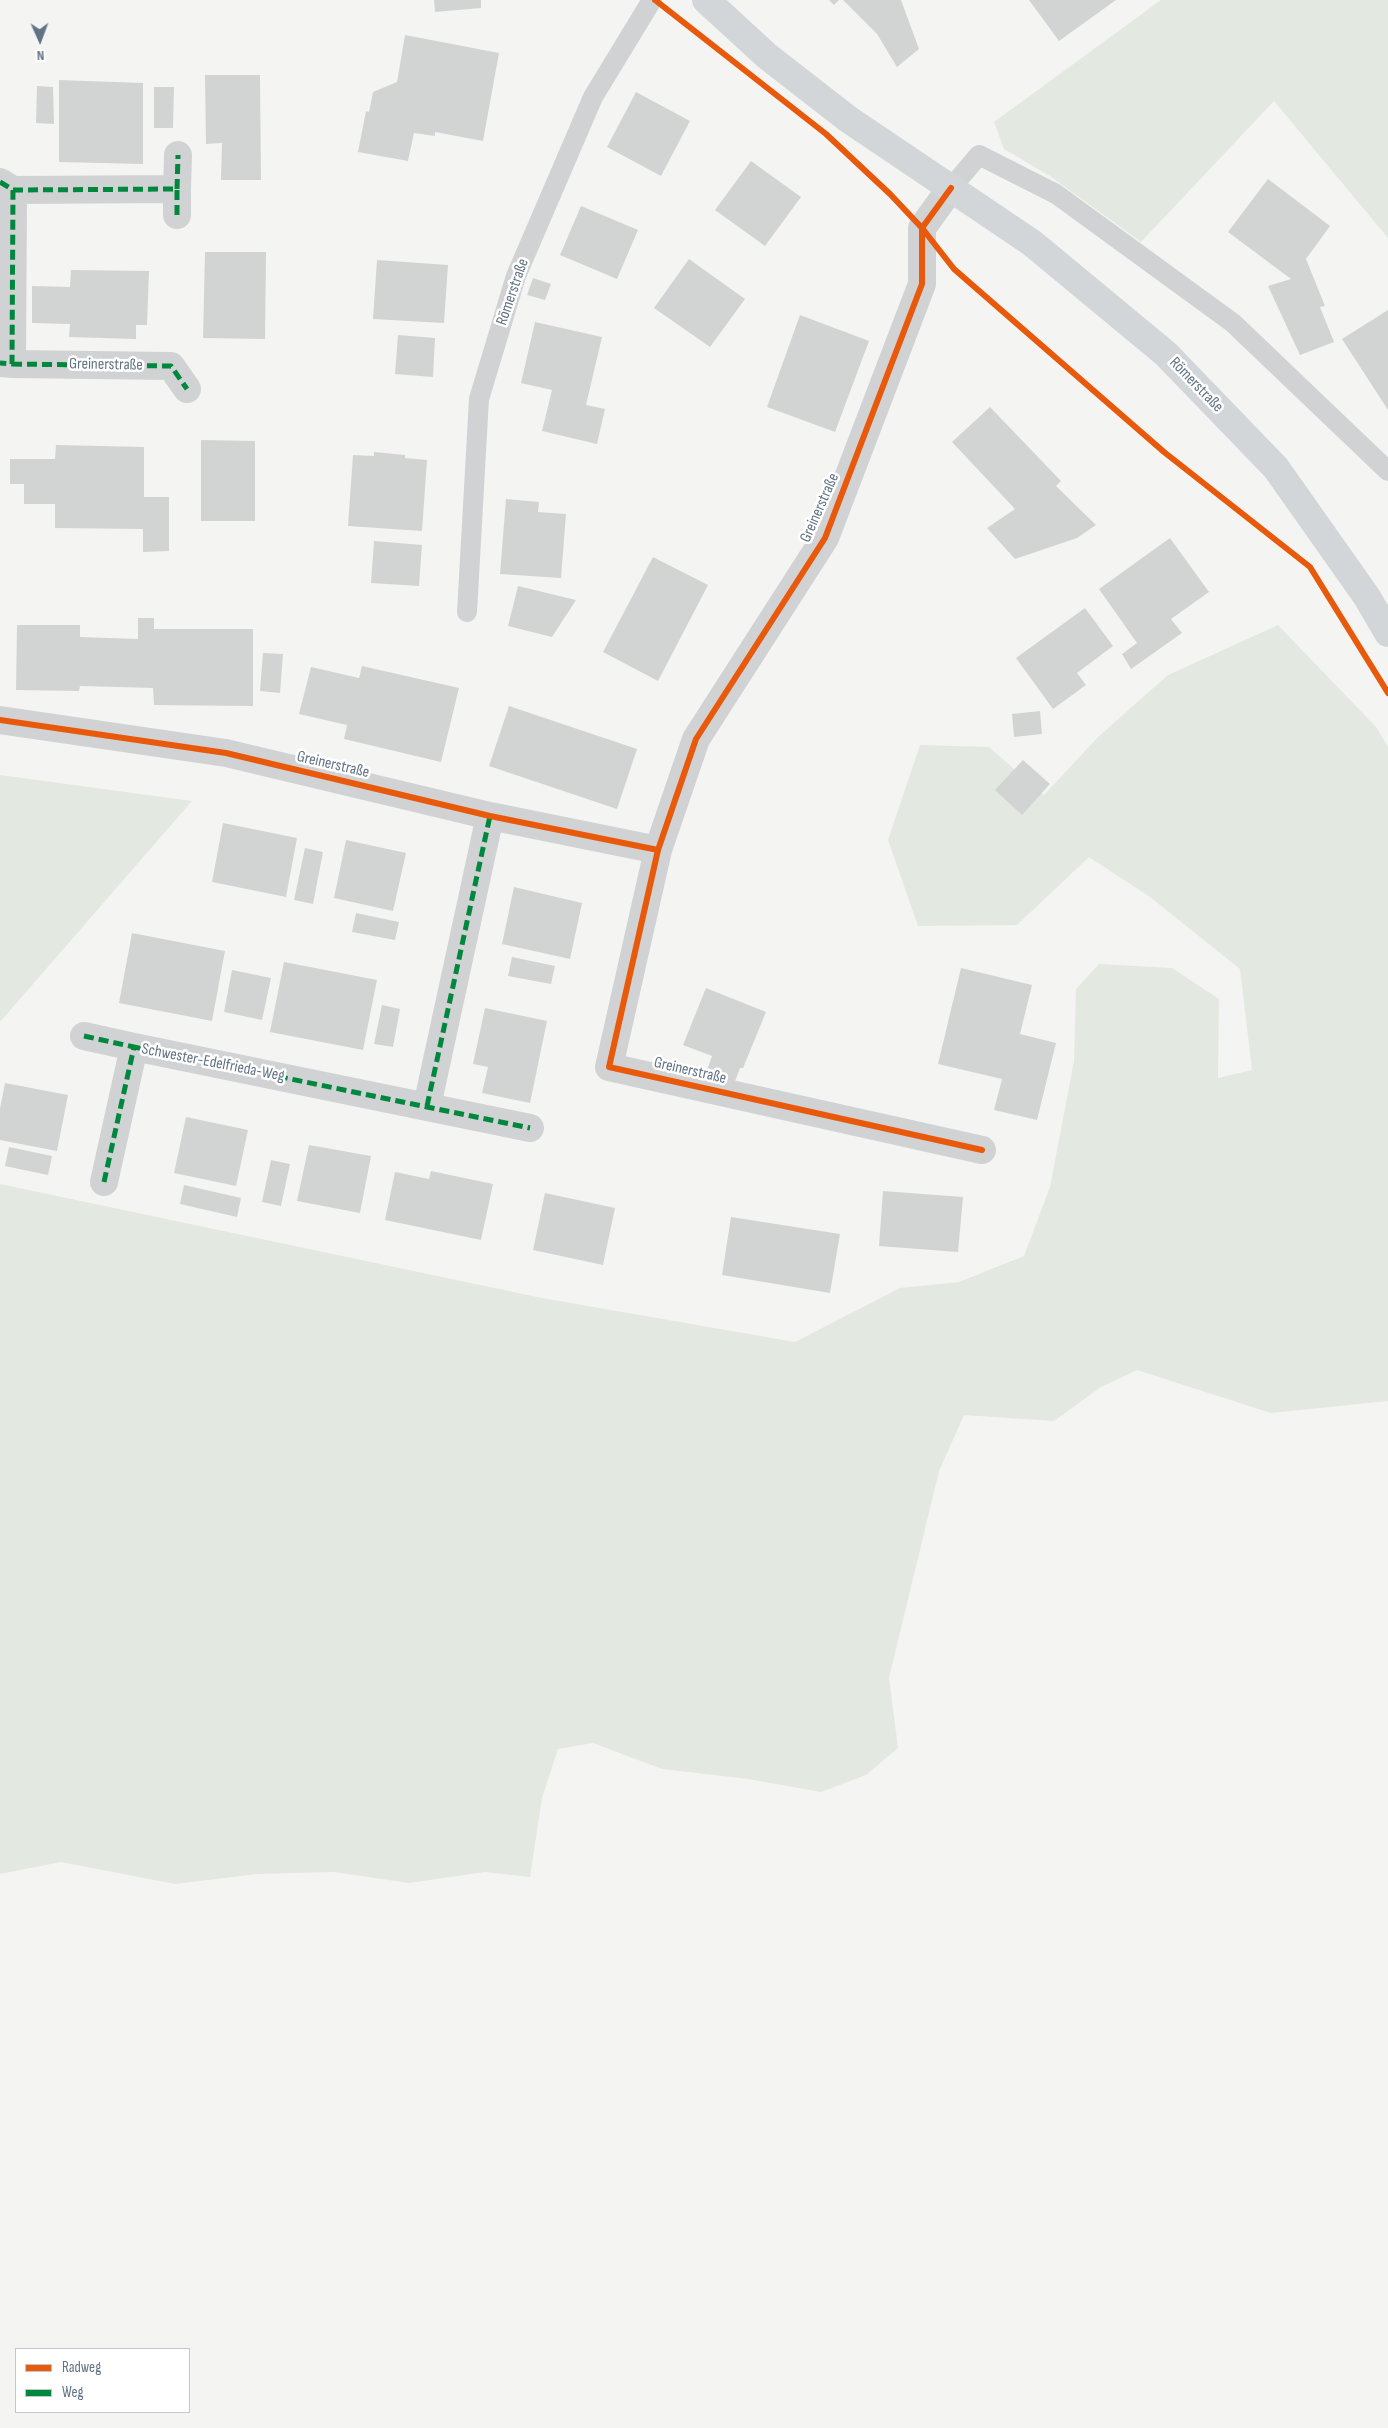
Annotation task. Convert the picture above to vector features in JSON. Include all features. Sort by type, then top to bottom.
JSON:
[{"type":"main road","name":"Römerstraße","points":[[706,0],[782,68],[848,119],[1032,243],[1166,354],[1276,468],[1367,597],[1388,633]]},
{"type":"street","name":"Greinerstraße","points":[[178,155],[177,202],[7,186],[6,363],[171,366],[187,389]]},
{"type":"street","name":"Greinerstraße","points":[[950,188],[922,228],[922,284],[825,538],[696,740],[658,850],[609,1067],[982,1150]]},
{"type":"street","name":"Greinerstraße","points":[[0,720],[226,753],[490,816],[658,850]]},
{"type":"street","points":[[427,1106],[490,816]]},
{"type":"street","points":[[84,1036],[134,1047]]},
{"type":"street","name":"Schwester-Edelfrieda-Weg","points":[[104,1182],[134,1047],[530,1128]]},
{"type":"lane","name":"Römerstraße","points":[[466,612],[480,399],[516,276],[593,97],[652,0]]},
{"type":"lane","points":[[950,188],[979,155],[1056,194],[1233,323],[1388,471]]},
{"type":"shaded area","points":[[1161,0],[1388,0],[1388,238],[1274,101],[1141,242],[1050,176],[1004,149],[994,122]]},
{"type":"shaded area","points":[[1278,625],[1376,727],[1388,747],[1388,1401],[1271,1413],[1137,1370],[1101,1387],[1054,1421],[964,1415],[939,1471],[889,1678],[898,1748],[866,1775],[821,1792],[748,1779],[662,1769],[593,1743],[558,1749],[542,1798],[530,1877],[485,1872],[409,1883],[334,1872],[257,1874],[175,1884],[61,1862],[0,1874],[0,1184],[542,1298],[795,1342],[900,1288],[959,1282],[1024,1256],[1050,1187],[1074,1061],[1076,989],[1099,964],[1172,968],[1219,999],[1218,1078],[1252,1070],[1240,969],[1150,897],[1089,857],[1017,925],[918,926],[888,840],[920,745],[989,747],[1044,795],[1098,737],[1168,675]]},
{"type":"shaded area","points":[[0,775],[192,801],[0,1022]]},
{"type":"building","points":[[434,0],[481,0],[481,8],[435,12]]},
{"type":"building","points":[[829,0],[839,0],[834,5]]},
{"type":"building","points":[[843,0],[901,0],[919,49],[897,67],[877,34]]},
{"type":"building","points":[[1029,0],[1116,0],[1059,41]]},
{"type":"building","points":[[405,35],[499,53],[483,141],[435,132],[435,136],[414,133],[408,161],[358,152],[366,111],[369,112],[373,92],[397,82]]},
{"type":"building","points":[[205,75],[260,75],[261,180],[221,180],[222,143],[206,144]]},
{"type":"building","points":[[59,80],[143,83],[143,164],[59,162]]},
{"type":"building","points":[[37,86],[53,87],[54,124],[36,123]]},
{"type":"building","points":[[154,87],[174,87],[173,128],[154,128]]},
{"type":"building","points":[[636,92],[690,121],[661,176],[607,147]]},
{"type":"building","points":[[751,161],[801,197],[765,246],[715,210]]},
{"type":"building","points":[[1268,179],[1330,226],[1306,259],[1325,306],[1320,307],[1334,342],[1300,355],[1268,286],[1291,279],[1228,232]]},
{"type":"building","points":[[581,206],[638,230],[617,279],[560,255]]},
{"type":"building","points":[[205,252],[266,252],[265,339],[203,338]]},
{"type":"building","points":[[689,259],[745,299],[710,347],[654,308]]},
{"type":"building","points":[[377,260],[448,265],[444,323],[373,319]]},
{"type":"building","points":[[71,270],[149,271],[147,325],[136,325],[136,339],[69,337],[70,324],[32,323],[32,286],[70,287]]},
{"type":"building","points":[[533,278],[551,284],[545,300],[527,295]]},
{"type":"building","points":[[1388,310],[1388,410],[1342,339]]},
{"type":"building","points":[[800,315],[869,341],[835,432],[767,407]]},
{"type":"building","points":[[535,322],[602,337],[586,405],[605,409],[597,444],[542,431],[552,390],[521,383]]},
{"type":"building","points":[[398,335],[435,338],[433,377],[395,374]]},
{"type":"building","points":[[990,407],[1061,481],[1056,486],[1096,525],[1077,538],[1015,559],[987,528],[1015,509],[952,442]]},
{"type":"building","points":[[201,440],[255,441],[255,521],[201,521]]},
{"type":"building","points":[[56,445],[144,447],[144,497],[169,497],[169,551],[143,552],[143,529],[55,528],[55,504],[24,504],[24,484],[10,484],[10,459],[55,459]]},
{"type":"building","points":[[374,452],[405,455],[405,458],[427,460],[422,531],[348,526],[353,455],[374,456]]},
{"type":"building","points":[[506,499],[539,502],[538,512],[566,514],[561,578],[500,574]]},
{"type":"building","points":[[1170,538],[1209,592],[1171,619],[1182,633],[1131,669],[1122,654],[1137,643],[1099,589]]},
{"type":"building","points":[[374,541],[422,545],[419,586],[371,583]]},
{"type":"building","points":[[653,557],[708,585],[658,681],[603,652]]},
{"type":"building","points":[[518,586],[576,600],[552,637],[508,626]]},
{"type":"building","points":[[1085,608],[1113,646],[1077,673],[1086,685],[1053,709],[1016,658]]},
{"type":"building","points":[[138,618],[154,618],[154,629],[253,629],[253,706],[154,705],[153,688],[80,686],[79,691],[16,690],[17,625],[80,625],[80,637],[138,639]]},
{"type":"building","points":[[263,653],[283,654],[280,693],[260,691]]},
{"type":"building","points":[[362,666],[459,688],[441,762],[344,739],[347,725],[299,714],[311,667],[359,678]]},
{"type":"building","points":[[509,706],[637,749],[617,809],[489,766]]},
{"type":"building","points":[[1040,711],[1042,734],[1014,737],[1012,714]]},
{"type":"building","points":[[1023,760],[1050,784],[1022,815],[995,790]]},
{"type":"building","points":[[223,823],[297,838],[286,897],[212,882]]},
{"type":"building","points":[[346,840],[406,853],[393,911],[334,898]]},
{"type":"building","points":[[305,848],[323,852],[313,904],[294,900]]},
{"type":"building","points":[[514,887],[582,903],[570,959],[502,944]]},
{"type":"building","points":[[356,913],[399,922],[395,940],[352,932]]},
{"type":"building","points":[[132,933],[225,951],[212,1021],[119,1003]]},
{"type":"building","points":[[512,957],[555,966],[551,984],[508,976]]},
{"type":"building","points":[[284,962],[377,980],[363,1050],[270,1032]]},
{"type":"building","points":[[961,968],[1032,985],[1020,1034],[1056,1043],[1037,1120],[994,1110],[1002,1079],[938,1064]]},
{"type":"building","points":[[232,970],[271,978],[262,1020],[224,1012]]},
{"type":"building","points":[[706,988],[766,1012],[743,1068],[740,1068],[734,1084],[706,1073],[712,1056],[683,1045]]},
{"type":"building","points":[[382,1005],[400,1009],[393,1047],[374,1044]]},
{"type":"building","points":[[485,1008],[547,1021],[530,1103],[482,1093],[488,1067],[473,1064]]},
{"type":"building","points":[[5,1083],[68,1095],[57,1151],[0,1140],[0,1109]]},
{"type":"building","points":[[186,1117],[248,1130],[236,1186],[174,1173]]},
{"type":"building","points":[[309,1145],[371,1156],[360,1213],[297,1201]]},
{"type":"building","points":[[9,1147],[52,1156],[48,1175],[5,1166]]},
{"type":"building","points":[[271,1160],[290,1164],[281,1206],[262,1202]]},
{"type":"building","points":[[431,1171],[493,1184],[481,1240],[385,1220],[395,1172],[429,1179]]},
{"type":"building","points":[[184,1185],[241,1198],[237,1217],[180,1204]]},
{"type":"building","points":[[883,1191],[963,1197],[958,1252],[879,1246]]},
{"type":"building","points":[[545,1193],[615,1208],[603,1265],[533,1250]]},
{"type":"building","points":[[731,1217],[840,1234],[830,1293],[722,1275]]},
{"type":"marked path","points":[[177,189],[178,155]]},
{"type":"marked path","points":[[0,182],[13,190],[12,364],[0,363]]},
{"type":"marked path","points":[[13,190],[177,189],[177,215]]},
{"type":"marked path","points":[[12,364],[171,366],[187,389]]},
{"type":"marked path","points":[[427,1106],[490,816]]},
{"type":"marked path","points":[[84,1036],[134,1047]]},
{"type":"marked path","points":[[104,1182],[134,1047],[530,1128]]},
{"type":"cycle path","points":[[655,0],[826,134],[890,194],[922,228],[954,269],[1164,452],[1310,567],[1388,693]]},
{"type":"cycle path","points":[[951,188],[922,228],[922,284],[825,538],[696,739],[658,850],[609,1067],[982,1150]]},
{"type":"cycle path","points":[[0,720],[226,753],[490,816],[658,850]]}]
